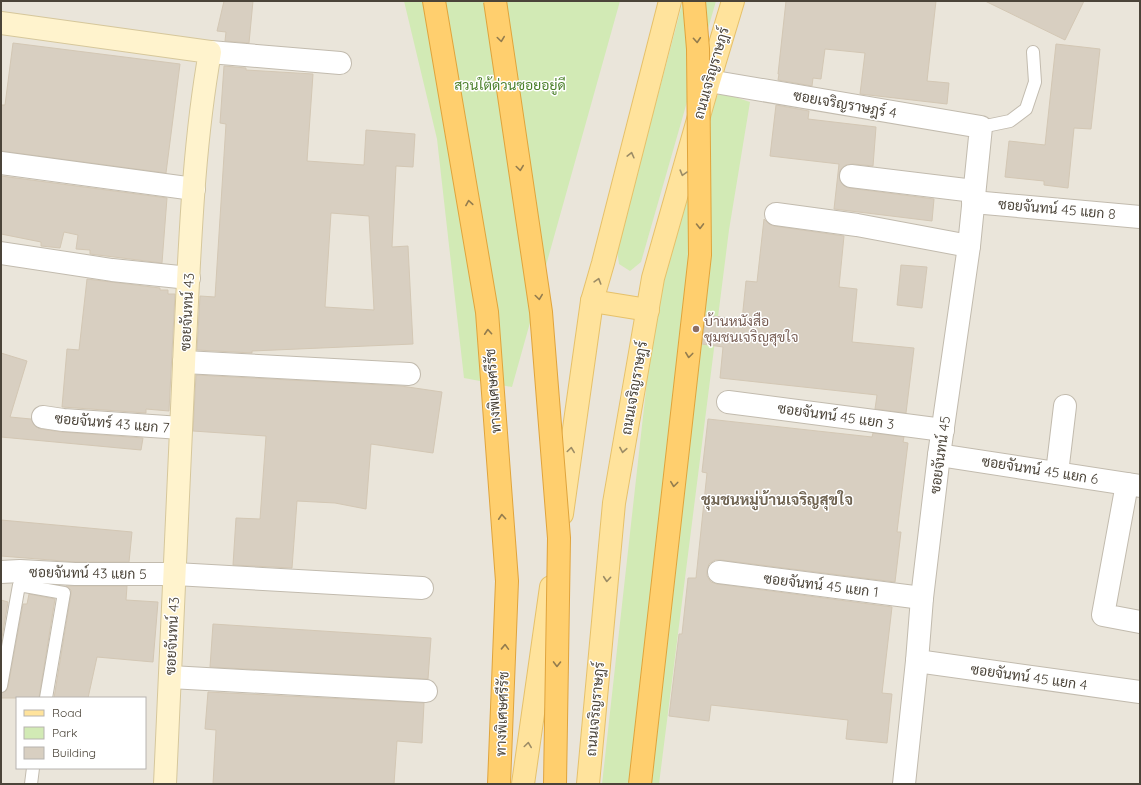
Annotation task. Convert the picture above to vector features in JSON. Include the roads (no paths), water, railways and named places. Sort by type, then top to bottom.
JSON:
[{"type":"highway","name":"ทางพิเศษศรีรัช","points":[[434,1],[487,312],[507,581],[499,784]]},
{"type":"highway","points":[[495,1],[541,312],[552,444],[559,538],[554,784]]},
{"type":"highway","points":[[640,784],[700,255],[698,49],[694,1]]},
{"type":"main road","points":[[523,784],[592,301],[605,256],[670,1]]},
{"type":"main road","name":"ถนนเจริญราษฎร์","points":[[588,784],[614,502],[653,278],[732,1]]},
{"type":"main road","points":[[592,301],[648,310]]},
{"type":"street","points":[[1,23],[210,52],[340,63]]},
{"type":"street","name":"ซอยจันทน์ 43","points":[[165,784],[188,278],[194,189],[210,52]]},
{"type":"street","name":"ซอยเจริญราษฎร์ 4","points":[[709,81],[981,127]]},
{"type":"street","name":"ซอยจันทน์ 45","points":[[904,784],[922,598],[939,455],[969,246],[981,127]]},
{"type":"street","points":[[1,163],[194,189]]},
{"type":"street","name":"ซอยจันทน์ 45 แยก 8","points":[[851,176],[974,196],[1140,217]]},
{"type":"street","points":[[776,214],[857,225],[969,246]]},
{"type":"street","points":[[1,253],[112,270],[188,278]]},
{"type":"street","points":[[184,362],[409,374]]},
{"type":"street","name":"ซอยจันทน์ 45 แยก 3","points":[[728,402],[943,430]]},
{"type":"street","points":[[1057,473],[1065,406]]},
{"type":"street","name":"ซอยจันทร์ 43 แยก 7","points":[[43,417],[63,420],[181,428]]},
{"type":"street","name":"ซอยจันทน์ 45 แยก 6","points":[[939,455],[1133,485]]},
{"type":"street","points":[[1133,485],[1104,615],[1140,622]]},
{"type":"street","name":"ซอยจันทน์ 43 แยก 5","points":[[1,572],[20,571],[75,574],[175,574],[422,588]]},
{"type":"street","name":"ซอยจันทน์ 45 แยก 1","points":[[719,572],[922,598]]},
{"type":"street","name":"ซอยจันทน์ 45 แยก 4","points":[[917,662],[1140,692]]},
{"type":"street","points":[[170,677],[426,691]]},
{"type":"lane","points":[[981,127],[1010,121],[1026,109],[1035,82],[1033,52]]},
{"type":"lane","points":[[1,686],[19,585],[64,593],[46,697]]},
{"type":"lane","points":[[31,784],[33,769]]},
{"type":"place","name":"บ้านหนังสือ ชุมชนเจริญสุขใจ","points":[[696,329]]},
{"type":"district","name":"ชุมชนหมู่บ้านเจริญสุขใจ","points":[[777,500]]},
{"type":"park label","name":"สวนใต้ด่วนซอยอยู่ดี","points":[[510,85]]}]
